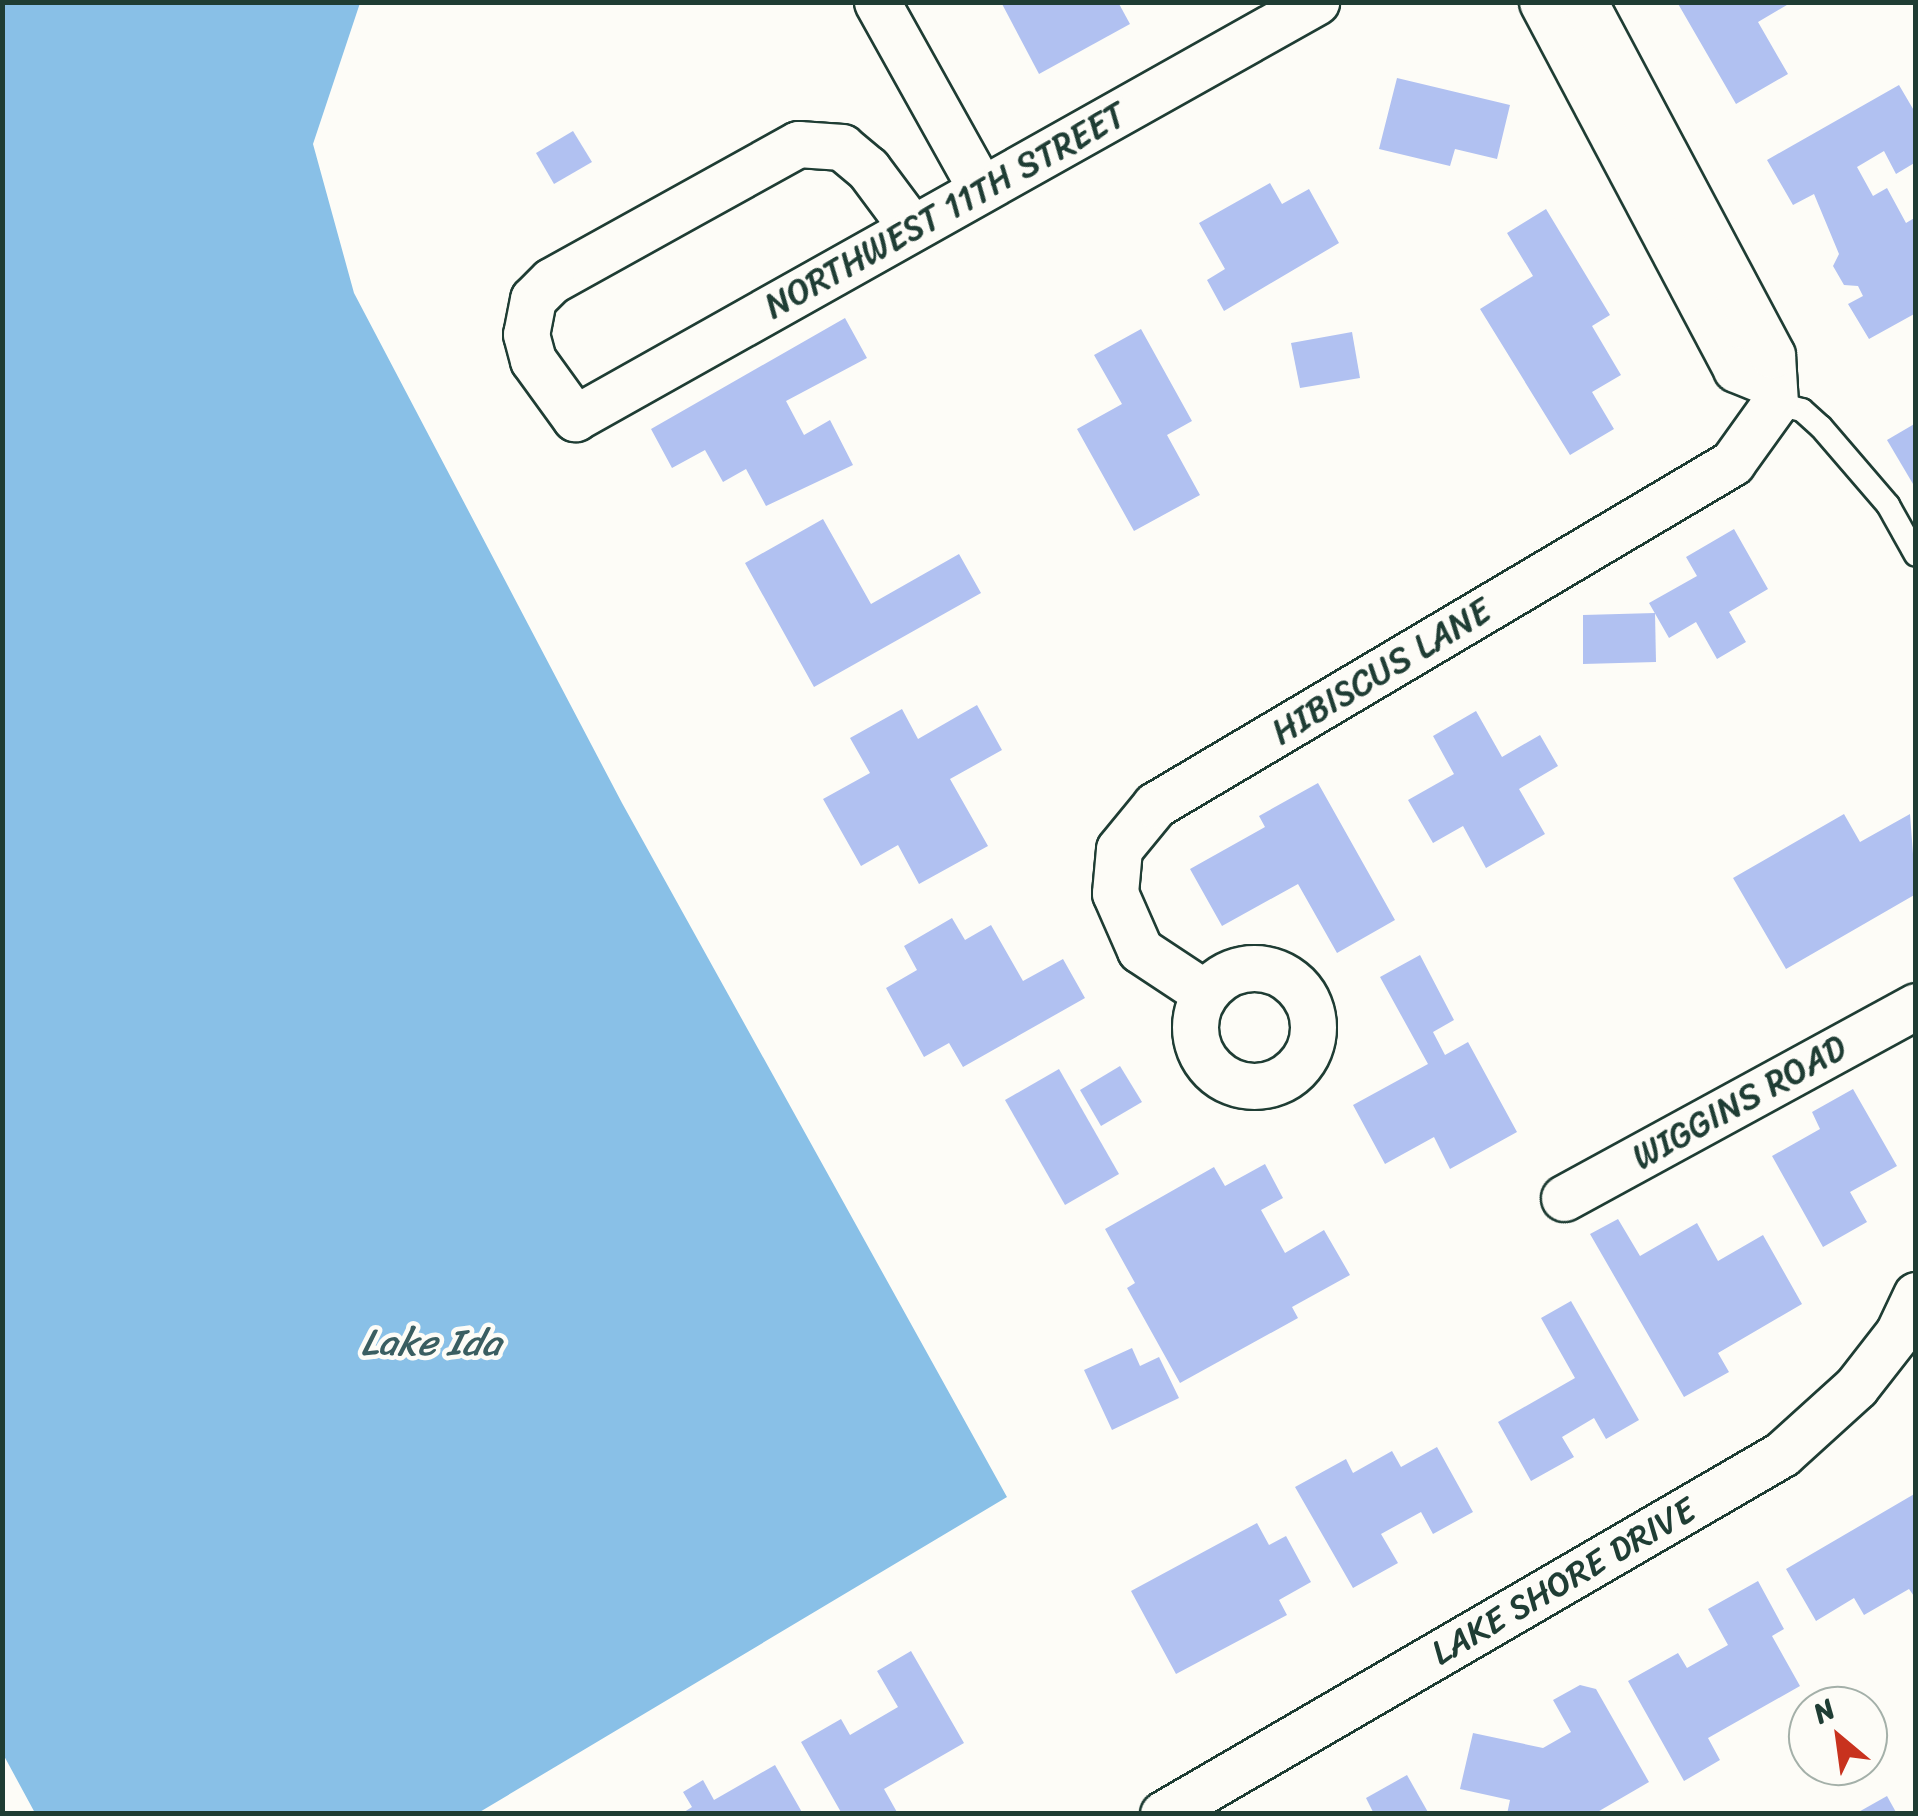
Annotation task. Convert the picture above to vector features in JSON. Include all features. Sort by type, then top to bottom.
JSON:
[{"type":"street","points":[[877,2],[981,189]]},
{"type":"street","name":"NORTHWEST 11TH STREET","points":[[912,228],[868,169],[842,147],[798,144],[590,258],[532,300],[526,334],[534,360],[575,418],[1316,2]]},
{"type":"street","points":[[1542,2],[1736,369],[1772,393]]},
{"type":"street","points":[[1584,2],[1772,355],[1772,393]]},
{"type":"street","name":"HIBISCUS LANE","points":[[1205,993],[1140,950],[1115,893],[1119,849],[1155,805],[1732,463],[1772,393]]},
{"type":"street","name":"WIGGINS ROAD","points":[[1564,1198],[1916,1006]]},
{"type":"street","name":"LAKE SHORE DRIVE","points":[[1182,1809],[1782,1454],[1856,1387],[1898,1333],[1916,1296]]},
{"type":"lane","points":[[1772,393],[1821,426],[1909,526],[1916,555]]},
{"type":"water","name":"Lake Ida","points":[[2,3],[360,3],[313,144],[354,293],[622,803],[1007,1497],[478,1813],[35,1813],[3,1754]]},
{"type":"building","points":[[1001,2],[1118,2],[1130,24],[1039,74]]},
{"type":"building","points":[[1677,2],[1792,2],[1758,22],[1788,74],[1736,104]]},
{"type":"building","points":[[1397,78],[1510,105],[1497,159],[1455,149],[1450,166],[1379,149]]},
{"type":"building","points":[[1899,85],[1916,114],[1916,162],[1896,174],[1884,151],[1857,167],[1873,196],[1887,188],[1906,223],[1916,217],[1916,313],[1869,339],[1848,304],[1863,296],[1858,286],[1844,285],[1833,266],[1839,254],[1814,194],[1793,205],[1767,160]]},
{"type":"building","points":[[573,131],[592,162],[554,184],[536,153]]},
{"type":"building","points":[[1270,183],[1282,204],[1309,189],[1339,243],[1224,311],[1207,280],[1225,269],[1199,223]]},
{"type":"building","points":[[1546,209],[1610,315],[1592,326],[1621,375],[1592,392],[1614,429],[1570,455],[1480,309],[1533,276],[1507,233]]},
{"type":"building","points":[[845,318],[867,358],[786,401],[804,435],[830,420],[853,465],[766,506],[746,469],[723,482],[705,450],[672,468],[651,429]]},
{"type":"building","points":[[1141,329],[1192,421],[1167,435],[1200,495],[1134,531],[1077,429],[1122,404],[1094,355]]},
{"type":"building","points":[[1352,332],[1360,378],[1300,388],[1291,343]]},
{"type":"building","points":[[1916,423],[1916,482],[1913,484],[1887,440]]},
{"type":"building","points":[[823,519],[871,604],[959,554],[981,593],[814,687],[745,563]]},
{"type":"building","points":[[1734,529],[1768,589],[1729,612],[1746,642],[1717,659],[1696,622],[1669,638],[1649,603],[1697,576],[1686,557]]},
{"type":"building","points":[[1655,613],[1656,662],[1583,664],[1583,615]]},
{"type":"building","points":[[977,705],[1002,750],[950,779],[988,846],[919,884],[898,845],[861,866],[823,799],[870,773],[850,738],[902,709],[918,739]]},
{"type":"building","points":[[1476,711],[1502,757],[1540,735],[1558,766],[1519,789],[1545,834],[1486,868],[1463,826],[1433,843],[1408,800],[1454,774],[1433,736]]},
{"type":"building","points":[[1318,783],[1395,920],[1337,953],[1298,884],[1222,926],[1190,869],[1265,827],[1259,816]]},
{"type":"building","points":[[1844,814],[1860,842],[1910,814],[1916,894],[1786,969],[1733,878]]},
{"type":"building","points":[[952,918],[965,940],[991,925],[1023,981],[1063,959],[1085,998],[963,1067],[949,1043],[924,1057],[886,988],[917,970],[904,946]]},
{"type":"building","points":[[1420,955],[1454,1020],[1433,1032],[1445,1055],[1468,1042],[1517,1132],[1450,1169],[1434,1137],[1385,1164],[1353,1105],[1428,1064],[1380,977]]},
{"type":"building","points":[[1120,1066],[1142,1102],[1101,1126],[1080,1090]]},
{"type":"building","points":[[1059,1069],[1119,1174],[1065,1205],[1005,1100]]},
{"type":"building","points":[[1853,1089],[1897,1166],[1850,1192],[1867,1222],[1823,1247],[1772,1156],[1820,1129],[1812,1112]]},
{"type":"building","points":[[1265,1164],[1283,1198],[1261,1210],[1285,1253],[1324,1230],[1350,1275],[1292,1307],[1298,1318],[1180,1383],[1127,1288],[1135,1283],[1105,1229],[1214,1167],[1225,1186]]},
{"type":"building","points":[[1618,1219],[1640,1256],[1697,1223],[1718,1261],[1763,1235],[1802,1304],[1718,1353],[1729,1372],[1684,1397],[1590,1234]]},
{"type":"building","points":[[1571,1301],[1639,1420],[1606,1439],[1594,1418],[1562,1437],[1574,1457],[1531,1481],[1498,1422],[1575,1378],[1541,1318]]},
{"type":"building","points":[[1132,1348],[1140,1366],[1159,1357],[1179,1398],[1112,1430],[1084,1370]]},
{"type":"building","points":[[1437,1447],[1473,1512],[1433,1534],[1421,1512],[1381,1534],[1398,1563],[1353,1588],[1295,1487],[1346,1459],[1353,1473],[1392,1451],[1401,1467]]},
{"type":"building","points":[[1916,1493],[1916,1599],[1909,1589],[1864,1615],[1854,1598],[1816,1621],[1786,1569]]},
{"type":"building","points":[[1257,1523],[1269,1545],[1286,1536],[1311,1582],[1279,1600],[1287,1615],[1176,1674],[1131,1591]]},
{"type":"building","points":[[1758,1581],[1784,1629],[1772,1636],[1800,1686],[1788,1686],[1788,1693],[1708,1738],[1720,1760],[1684,1781],[1628,1681],[1678,1653],[1687,1668],[1728,1645],[1708,1609]]},
{"type":"building","points":[[911,1651],[964,1743],[884,1789],[898,1814],[842,1814],[801,1742],[841,1719],[850,1735],[898,1707],[877,1671]]},
{"type":"building","points":[[1580,1685],[1596,1689],[1649,1782],[1594,1814],[1507,1814],[1510,1800],[1460,1789],[1473,1733],[1543,1748],[1571,1732],[1553,1700]]},
{"type":"building","points":[[775,1765],[803,1814],[681,1814],[692,1807],[683,1792],[703,1780],[714,1800]]},
{"type":"building","points":[[1407,1775],[1429,1814],[1374,1814],[1366,1798]]},
{"type":"building","points":[[1887,1796],[1897,1814],[1855,1814]]}]
